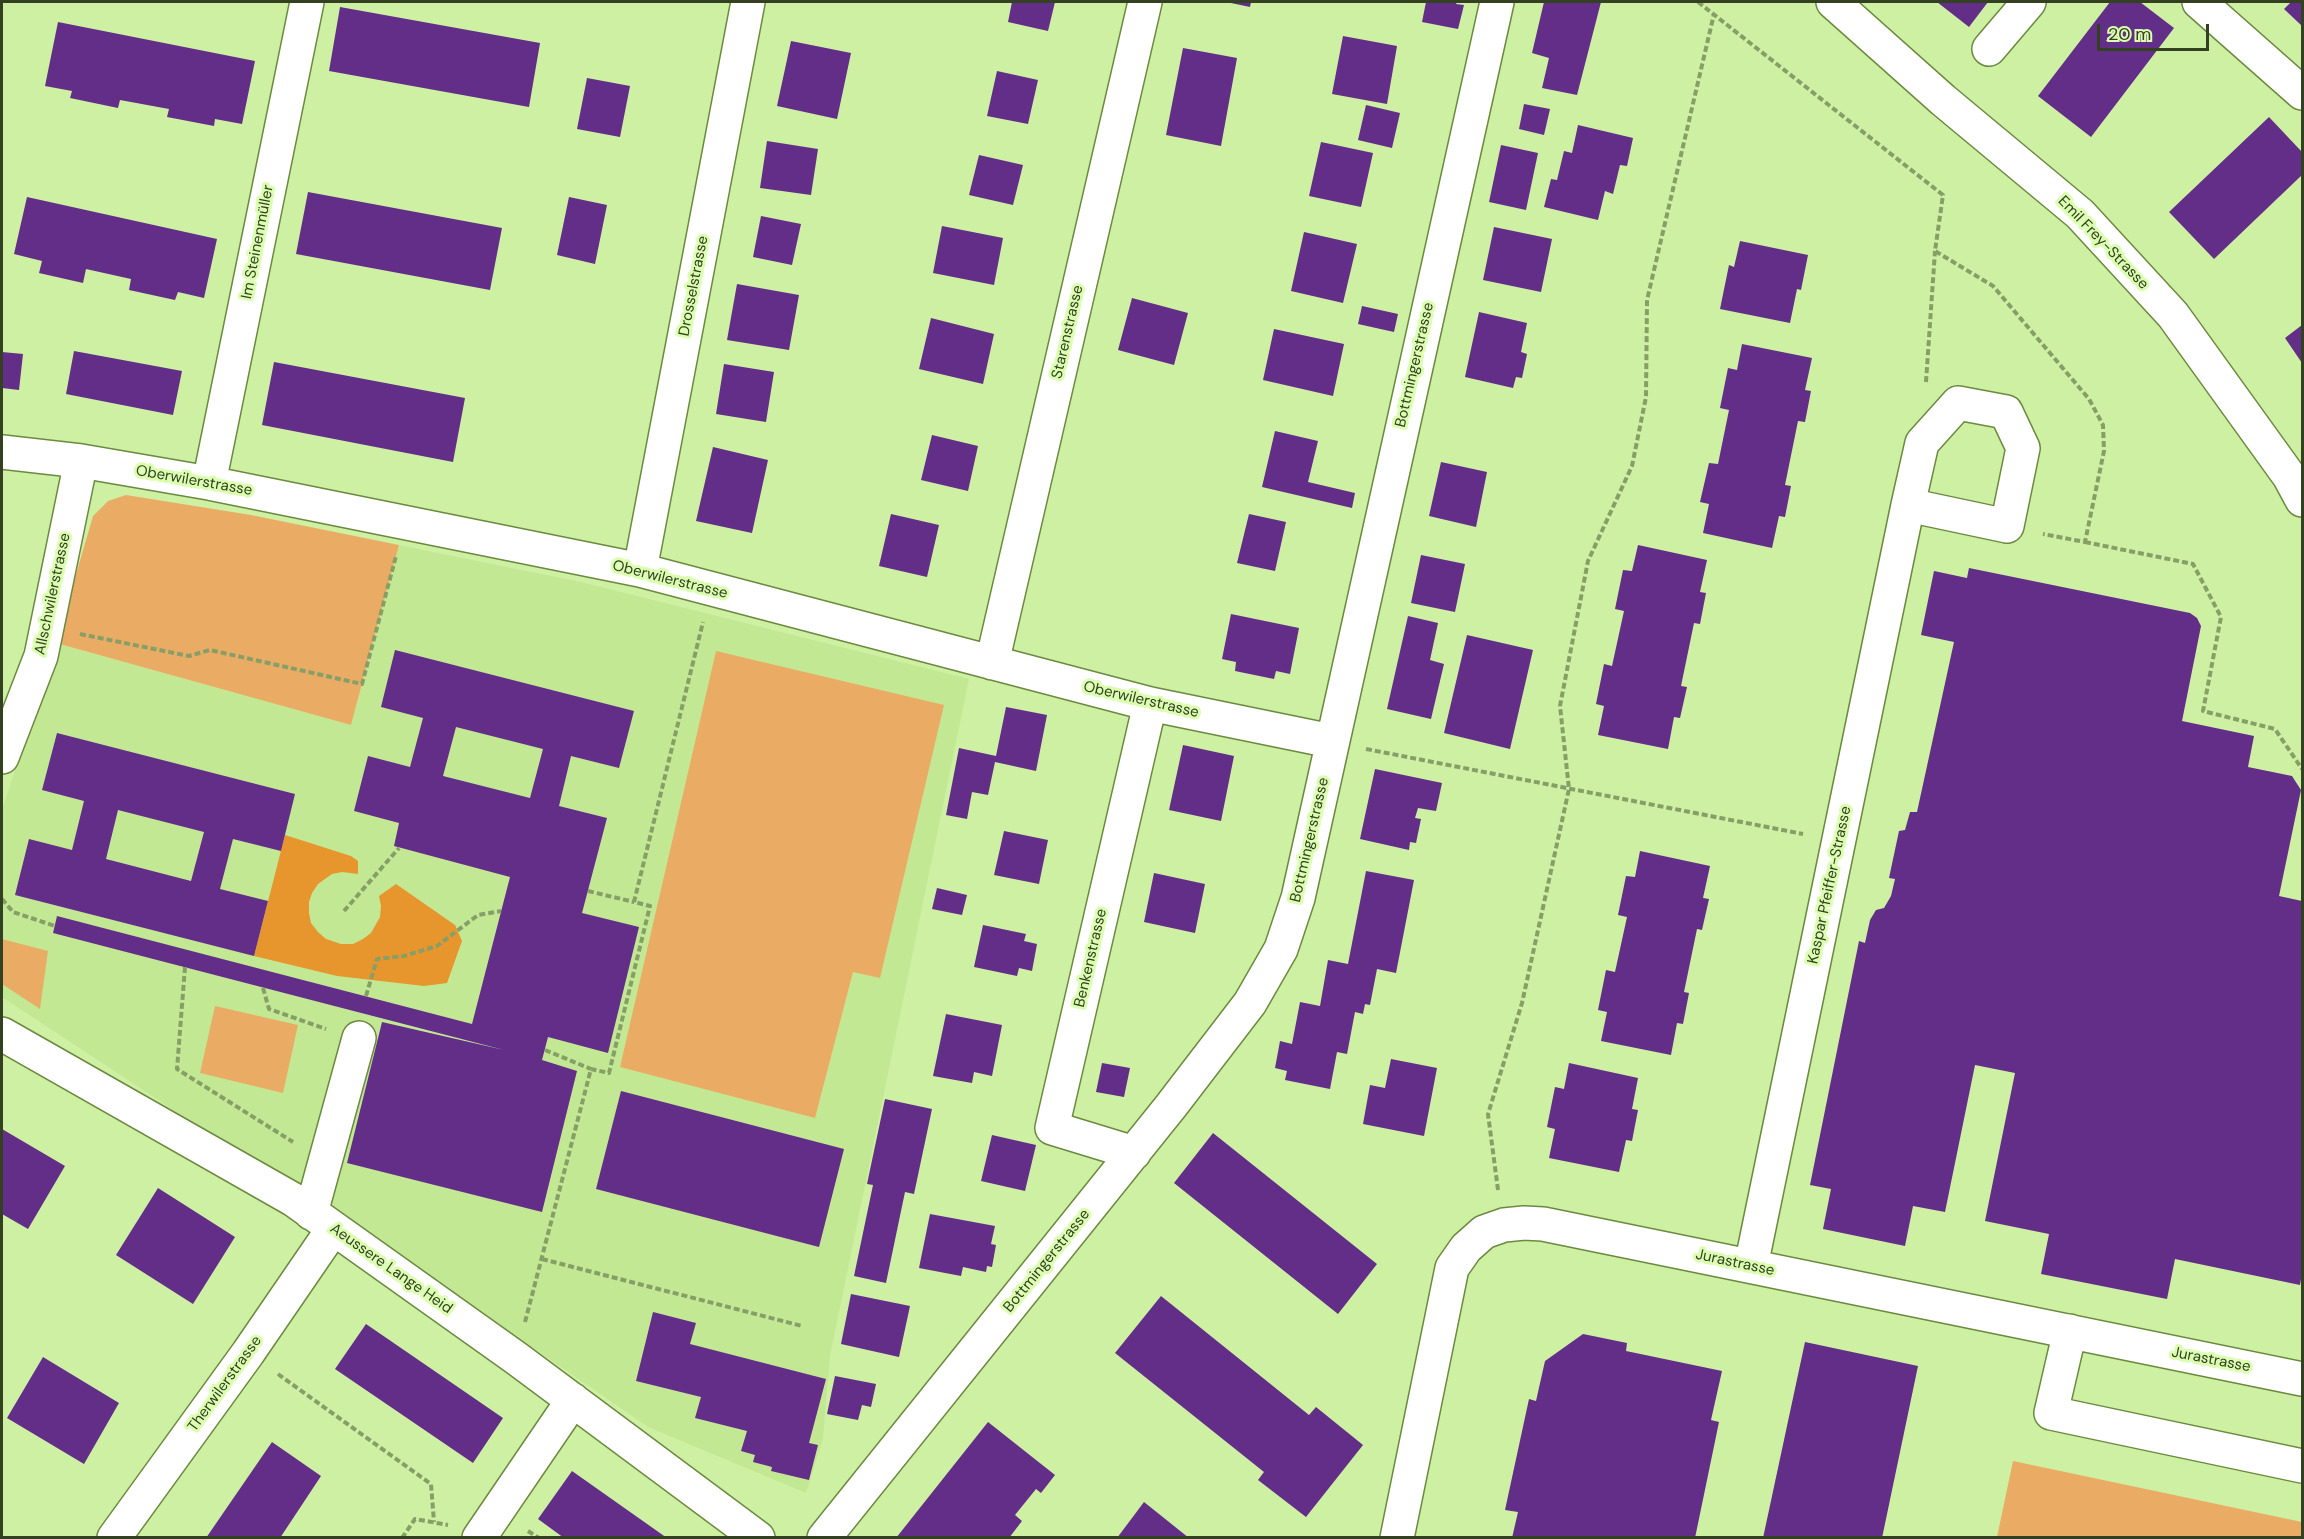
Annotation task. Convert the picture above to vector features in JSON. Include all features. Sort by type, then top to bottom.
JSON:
[{"type":"street","name":"Im Steinenmüller","points":[[209,483],[307,2]]},
{"type":"street","name":"Drosselstrasse","points":[[640,570],[748,2]]},
{"type":"street","name":"Starenstrasse","points":[[992,663],[1145,2]]},
{"type":"street","name":"Bottmingerstrasse","points":[[824,1538],[1134,1153],[1250,1003],[1281,949],[1298,898],[1331,741],[1497,2]]},
{"type":"street","name":"Emil Frey-Strasse","points":[[1833,2],[1943,99],[2080,214],[2173,315],[2289,476],[2302,500]]},
{"type":"street","points":[[1989,49],[2029,2]]},
{"type":"street","points":[[2199,2],[2302,93]]},
{"type":"street","name":"Kaspar Pfeiffer-Strasse","points":[[1752,1266],[1922,443],[1958,403],[2006,412],[2023,448],[2007,526]]},
{"type":"street","name":"Oberwilerstrasse","points":[[2,452],[81,461],[209,483],[640,570],[1150,704],[1331,741]]},
{"type":"street","name":"Allschwilerstrasse","points":[[2,757],[41,656],[81,461]]},
{"type":"street","points":[[1908,505],[2007,526]]},
{"type":"street","name":"Benkenstrasse","points":[[1134,1153],[1052,1128],[1150,704]]},
{"type":"street","name":"Aeussere Lange Heid","points":[[2,1034],[294,1200],[516,1358],[758,1538]]},
{"type":"street","name":"Therwilerstrasse","points":[[114,1538],[248,1353],[322,1221],[327,1156],[359,1038]]},
{"type":"street","name":"Jurastrasse","points":[[1396,1538],[1452,1268],[1466,1248],[1484,1232],[1504,1225],[1524,1222],[1543,1224],[2302,1378]]},
{"type":"street","points":[[2070,1331],[2051,1413],[2302,1466]]},
{"type":"street","points":[[481,1534],[573,1400]]},
{"type":"path","points":[[1698,2],[1943,195],[1935,251],[1926,387]]},
{"type":"path","points":[[1484,1232],[1499,1199],[1488,1114],[1522,1004],[1569,789],[1560,706],[1588,561],[1632,466],[1646,398],[1647,300],[1714,14]]},
{"type":"path","points":[[1935,251],[1993,286],[2090,399],[2103,426],[2104,452],[2085,542]]},
{"type":"path","points":[[47,627],[189,656],[210,650],[362,684],[404,522]]},
{"type":"path","points":[[2007,526],[2193,564],[2221,617],[2203,711],[2275,729],[2302,769]]},
{"type":"path","points":[[634,902],[711,590]]},
{"type":"path","points":[[1331,741],[1839,841]]},
{"type":"path","points":[[344,911],[399,848]]},
{"type":"path","points":[[545,1050],[591,1069],[609,1073],[650,906],[588,891]]},
{"type":"path","points":[[2,899],[13,912],[55,926]]},
{"type":"path","points":[[366,996],[378,959],[404,956],[437,946],[478,915],[501,911]]},
{"type":"path","points":[[185,967],[177,1069],[298,1145],[327,1156]]},
{"type":"path","points":[[262,988],[269,1010],[359,1038]]},
{"type":"path","points":[[516,1358],[591,1069]]},
{"type":"path","points":[[542,1259],[801,1326]]},
{"type":"path","points":[[248,1353],[431,1484],[434,1522]]},
{"type":"path","points":[[402,1538],[415,1519],[481,1534]]},
{"type":"shaded area","points":[[126,495],[251,515],[399,545],[351,725],[56,643],[93,516],[108,501]]},
{"type":"shaded area","points":[[399,545],[581,582],[969,679],[830,1356],[823,1438],[806,1493],[648,1427],[523,1341],[2,997],[2,810],[56,643],[351,725]]},
{"type":"shaded area","points":[[716,651],[944,705],[880,978],[853,972],[815,1118],[620,1067]]},
{"type":"shaded area","points":[[285,835],[351,856],[358,861],[358,874],[342,872],[332,874],[318,884],[312,893],[309,913],[311,923],[318,932],[326,939],[341,944],[353,944],[363,939],[371,933],[380,917],[379,896],[396,884],[455,925],[462,941],[447,983],[424,986],[337,976],[254,956]]},
{"type":"shaded area","points":[[2,939],[48,951],[40,1009],[2,984]]},
{"type":"shaded area","points":[[215,1006],[298,1025],[283,1093],[200,1073]]},
{"type":"shaded area","points":[[2013,1461],[2302,1522],[2302,1537],[1997,1537]]},
{"type":"building","points":[[1012,2],[1055,2],[1048,31],[1008,22]]},
{"type":"building","points":[[1226,2],[1251,2],[1250,7]]},
{"type":"building","points":[[1426,2],[1457,2],[1456,4],[1464,5],[1458,29],[1422,22]]},
{"type":"building","points":[[1544,2],[1601,2],[1577,95],[1542,88],[1549,58],[1532,53]]},
{"type":"building","points":[[1937,2],[1988,2],[1969,27]]},
{"type":"building","points":[[2110,2],[2140,2],[2174,28],[2091,137],[2038,96]]},
{"type":"building","points":[[2291,2],[2302,2],[2302,26],[2284,9]]},
{"type":"building","points":[[340,7],[540,43],[529,107],[329,71]]},
{"type":"building","points":[[58,22],[255,61],[242,124],[215,119],[214,126],[167,117],[169,109],[120,100],[118,108],[70,98],[72,91],[45,86]]},
{"type":"building","points":[[1343,36],[1397,46],[1387,104],[1332,94]]},
{"type":"building","points":[[791,41],[851,53],[837,119],[777,106]]},
{"type":"building","points":[[1183,48],[1237,58],[1221,146],[1166,135]]},
{"type":"building","points":[[997,71],[1038,80],[1028,124],[987,116]]},
{"type":"building","points":[[587,78],[630,86],[620,137],[577,129]]},
{"type":"building","points":[[1524,104],[1550,109],[1544,135],[1519,129]]},
{"type":"building","points":[[1366,105],[1400,113],[1392,148],[1358,140]]},
{"type":"building","points":[[2269,117],[2302,152],[2302,175],[2214,259],[2169,212]]},
{"type":"building","points":[[1578,125],[1633,138],[1627,166],[1620,165],[1613,194],[1605,191],[1598,220],[1544,207],[1551,179],[1557,180],[1564,151],[1572,153]]},
{"type":"building","points":[[767,141],[818,149],[811,195],[760,188]]},
{"type":"building","points":[[1321,142],[1373,153],[1361,207],[1309,196]]},
{"type":"building","points":[[1501,145],[1538,153],[1526,210],[1489,202]]},
{"type":"building","points":[[979,155],[1023,165],[1013,205],[969,195]]},
{"type":"building","points":[[308,192],[502,228],[490,290],[296,254]]},
{"type":"building","points":[[27,197],[217,239],[204,298],[178,292],[175,300],[129,290],[131,279],[86,269],[83,283],[39,273],[42,261],[14,254]]},
{"type":"building","points":[[569,197],[607,205],[595,264],[557,255]]},
{"type":"building","points":[[761,216],[801,224],[792,265],[753,257]]},
{"type":"building","points":[[942,226],[1003,238],[994,285],[933,273]]},
{"type":"building","points":[[1494,227],[1552,239],[1541,292],[1483,280]]},
{"type":"building","points":[[1304,232],[1357,244],[1343,303],[1291,291]]},
{"type":"building","points":[[1740,241],[1808,255],[1801,290],[1797,289],[1790,323],[1720,309],[1729,265],[1734,267]]},
{"type":"building","points":[[737,284],[799,295],[789,350],[727,340]]},
{"type":"building","points":[[1132,298],[1188,313],[1174,365],[1118,350]]},
{"type":"building","points":[[1362,306],[1398,314],[1394,332],[1358,324]]},
{"type":"building","points":[[1479,312],[1527,323],[1521,352],[1527,354],[1522,378],[1516,377],[1513,388],[1465,377]]},
{"type":"building","points":[[931,318],[994,334],[983,384],[919,369]]},
{"type":"building","points":[[2302,325],[2302,363],[2285,338]]},
{"type":"building","points":[[1274,329],[1344,344],[1333,396],[1263,380]]},
{"type":"building","points":[[1742,344],[1812,358],[1805,390],[1811,391],[1805,422],[1798,421],[1785,485],[1791,486],[1785,517],[1779,516],[1772,548],[1703,533],[1709,504],[1700,502],[1709,463],[1718,464],[1729,410],[1720,408],[1728,368],[1737,370]]},
{"type":"building","points":[[74,351],[182,371],[173,415],[66,394]]},
{"type":"building","points":[[2,352],[23,354],[19,390],[2,388]]},
{"type":"building","points":[[274,362],[465,398],[453,462],[262,425]]},
{"type":"building","points":[[724,364],[774,372],[766,422],[716,414]]},
{"type":"building","points":[[1275,431],[1318,441],[1308,482],[1355,493],[1352,508],[1262,487]]},
{"type":"building","points":[[932,435],[978,446],[968,491],[921,480]]},
{"type":"building","points":[[713,447],[768,460],[752,533],[696,521]]},
{"type":"building","points":[[1441,462],[1487,472],[1476,527],[1429,516]]},
{"type":"building","points":[[891,514],[939,525],[927,577],[879,566]]},
{"type":"building","points":[[1249,514],[1286,522],[1275,571],[1237,563]]},
{"type":"building","points":[[1638,545],[1707,560],[1700,592],[1706,593],[1700,624],[1694,623],[1681,686],[1687,687],[1680,718],[1674,717],[1668,749],[1598,735],[1604,706],[1596,704],[1604,664],[1612,666],[1624,611],[1615,609],[1623,570],[1632,571]]},
{"type":"building","points":[[1421,555],[1465,564],[1455,612],[1411,603]]},
{"type":"building","points":[[1969,568],[2190,613],[2197,618],[2201,626],[2182,721],[2254,736],[2248,767],[2292,776],[2301,790],[2279,896],[2302,901],[2302,1273],[2300,1285],[2175,1259],[2167,1299],[2041,1274],[2049,1234],[1985,1221],[2015,1073],[1975,1065],[1945,1212],[1913,1206],[1905,1246],[1823,1229],[1831,1189],[1810,1185],[1859,941],[1865,943],[1870,920],[1876,910],[1884,908],[1891,896],[1895,879],[1889,878],[1899,831],[1905,830],[1910,812],[1917,812],[1954,642],[1921,635],[1934,571],[1967,578]]},
{"type":"building","points":[[1231,614],[1299,628],[1290,674],[1276,671],[1274,679],[1235,671],[1236,662],[1222,659]]},
{"type":"building","points":[[1408,616],[1438,623],[1430,660],[1444,664],[1431,719],[1387,709]]},
{"type":"building","points":[[1467,635],[1533,650],[1510,749],[1444,733]]},
{"type":"building","points":[[395,650],[634,711],[619,768],[571,756],[559,806],[607,818],[582,913],[639,927],[608,1053],[548,1037],[542,1060],[577,1071],[542,1212],[347,1163],[382,1022],[504,1050],[53,933],[57,916],[472,1024],[510,877],[394,846],[399,823],[354,811],[368,756],[410,767],[423,718],[381,707]],"holes":[[[456,727],[543,749],[530,798],[443,776]]]},
{"type":"building","points":[[1006,707],[1047,715],[1036,771],[995,762],[988,795],[972,792],[967,819],[946,815],[959,748],[996,756]]},
{"type":"building","points":[[57,733],[295,794],[281,851],[233,839],[220,889],[268,901],[254,956],[15,895],[29,839],[72,850],[84,801],[42,790]],"holes":[[[118,810],[204,832],[191,881],[106,859]]]},
{"type":"building","points":[[1183,745],[1234,756],[1221,821],[1169,810]]},
{"type":"building","points":[[1375,769],[1442,783],[1436,811],[1418,808],[1415,818],[1421,819],[1416,843],[1410,842],[1409,850],[1360,839]]},
{"type":"building","points":[[1004,831],[1048,840],[1039,884],[994,875]]},
{"type":"building","points":[[1640,851],[1710,866],[1703,898],[1709,899],[1702,930],[1697,929],[1684,992],[1689,993],[1683,1024],[1677,1023],[1671,1055],[1601,1041],[1607,1012],[1598,1010],[1606,970],[1615,972],[1627,917],[1618,915],[1626,876],[1635,877]]},
{"type":"building","points":[[1366,871],[1414,880],[1396,973],[1377,969],[1370,1005],[1365,1004],[1363,1014],[1355,1012],[1347,1054],[1337,1052],[1330,1089],[1285,1080],[1287,1071],[1275,1068],[1280,1041],[1292,1044],[1300,1002],[1320,1006],[1328,960],[1348,964]]},
{"type":"building","points":[[1154,873],[1205,884],[1195,933],[1144,922]]},
{"type":"building","points":[[937,888],[967,895],[962,915],[932,909]]},
{"type":"building","points":[[983,925],[1026,934],[1024,941],[1037,944],[1032,971],[1019,968],[1017,976],[974,967]]},
{"type":"building","points":[[946,1014],[1002,1025],[992,1076],[974,1072],[972,1083],[933,1076]]},
{"type":"building","points":[[1391,1059],[1437,1068],[1424,1136],[1363,1124],[1370,1085],[1385,1088]]},
{"type":"building","points":[[1102,1063],[1130,1068],[1124,1097],[1096,1092]]},
{"type":"building","points":[[1569,1063],[1638,1078],[1632,1109],[1638,1110],[1632,1141],[1626,1140],[1619,1172],[1549,1158],[1555,1129],[1547,1127],[1555,1087],[1564,1089]]},
{"type":"building","points":[[621,1091],[844,1149],[819,1247],[596,1189]]},
{"type":"building","points":[[885,1099],[932,1109],[914,1194],[905,1192],[886,1283],[854,1276],[873,1185],[867,1184]]},
{"type":"building","points":[[2,1129],[65,1166],[28,1229],[2,1214]]},
{"type":"building","points":[[1213,1133],[1377,1264],[1338,1314],[1174,1183]]},
{"type":"building","points":[[992,1135],[1036,1145],[1025,1191],[981,1181]]},
{"type":"building","points":[[158,1188],[235,1237],[193,1304],[116,1255]]},
{"type":"building","points":[[930,1214],[995,1226],[991,1244],[996,1245],[992,1267],[987,1266],[986,1272],[963,1267],[961,1276],[919,1268]]},
{"type":"building","points":[[851,1294],[910,1306],[899,1357],[841,1344]]},
{"type":"building","points":[[1161,1296],[1309,1415],[1316,1407],[1363,1445],[1306,1517],[1258,1480],[1264,1472],[1115,1353]]},
{"type":"building","points":[[653,1312],[696,1323],[690,1344],[826,1379],[809,1443],[818,1445],[809,1480],[771,1471],[772,1467],[753,1462],[755,1455],[741,1451],[747,1431],[695,1418],[701,1397],[636,1381]]},
{"type":"building","points":[[366,1324],[503,1418],[473,1463],[335,1369]]},
{"type":"building","points":[[1583,1334],[1627,1343],[1626,1351],[1722,1371],[1711,1420],[1719,1422],[1695,1538],[1512,1538],[1518,1512],[1505,1510],[1529,1399],[1536,1401],[1545,1361]]},
{"type":"building","points":[[1805,1342],[1918,1366],[1882,1538],[1763,1538]]},
{"type":"building","points":[[43,1357],[119,1403],[84,1464],[7,1418]]},
{"type":"building","points":[[835,1376],[876,1384],[871,1407],[862,1405],[858,1420],[827,1414]]},
{"type":"building","points":[[988,1422],[1055,1475],[1041,1493],[1036,1489],[1015,1515],[1022,1521],[1009,1538],[896,1538]]},
{"type":"building","points":[[272,1442],[321,1476],[280,1538],[206,1538]]},
{"type":"building","points":[[572,1471],[667,1538],[564,1538],[538,1519]]},
{"type":"building","points":[[1144,1502],[1189,1538],[1117,1538]]}]
